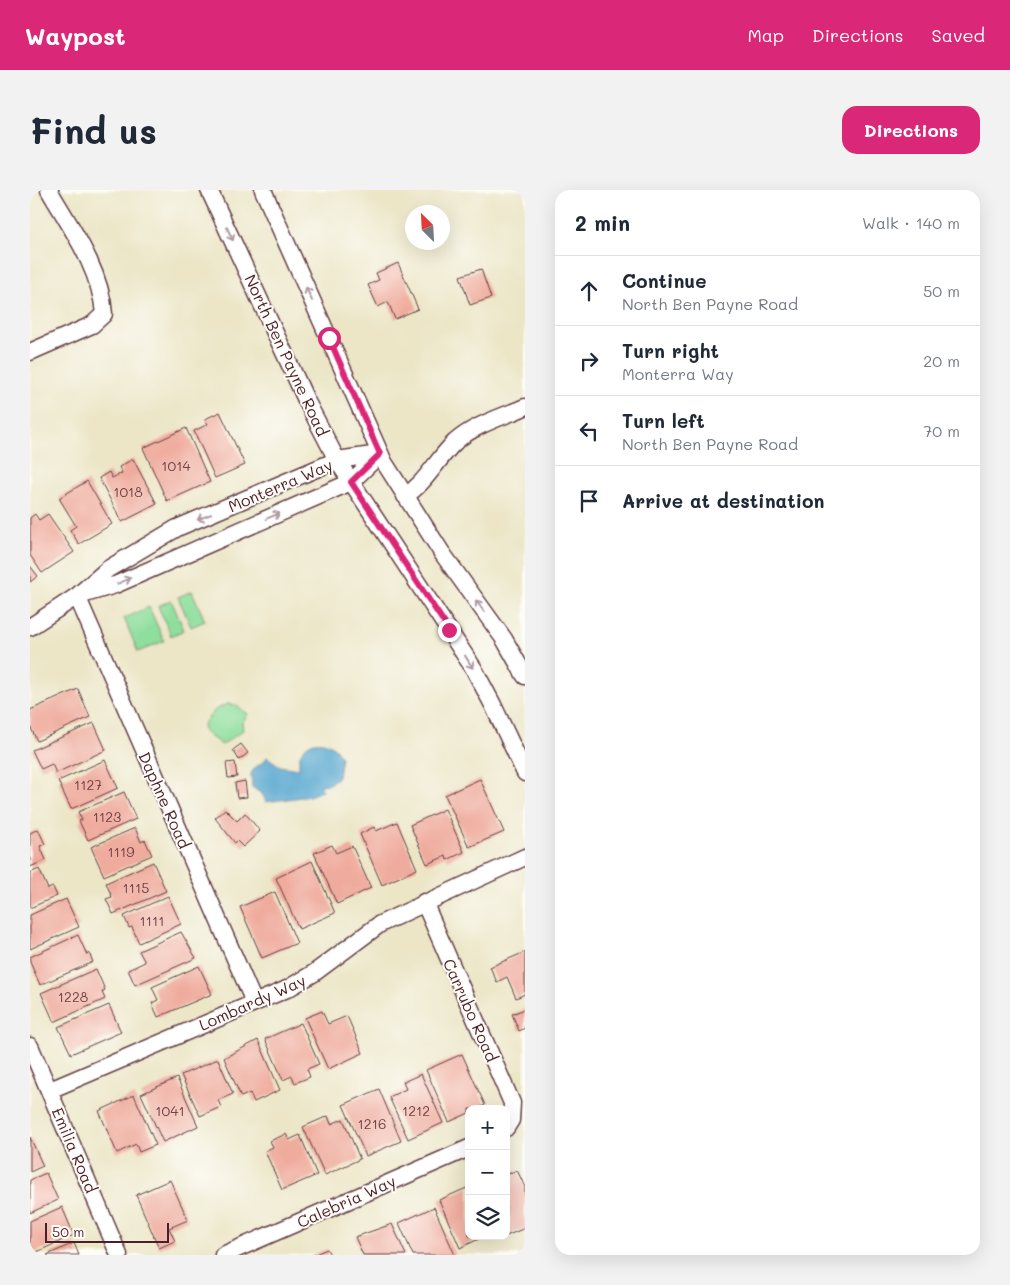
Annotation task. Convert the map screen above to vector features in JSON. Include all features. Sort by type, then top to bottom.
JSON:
[{"type":"street","points":[[30,352],[92,325],[104,314],[103,298],[81,244],[49,190]]},
{"type":"street","name":"North Ben Payne Road","points":[[209,190],[307,402],[338,460],[474,669],[525,773]]},
{"type":"street","points":[[263,190],[380,454],[442,553],[504,639],[525,676]]},
{"type":"street","points":[[405,496],[416,489],[456,441],[480,427],[525,407]]},
{"type":"street","name":"Monterra Way","points":[[30,627],[77,596],[108,569],[177,528],[338,460],[380,454]]},
{"type":"street","name":"Monterra Way","points":[[77,596],[115,585],[351,482],[380,454]]},
{"type":"street","name":"Daphne Road","points":[[77,596],[254,1002]]},
{"type":"street","name":"Lombardy Way","points":[[50,1090],[301,982],[362,935],[394,916],[525,857]]},
{"type":"street","name":"Carrubo Road","points":[[424,902],[512,1103],[510,1117]]},
{"type":"street","name":"Emilia Road","points":[[30,1046],[119,1255]]},
{"type":"street","name":"Calebria Way","points":[[223,1255],[465,1150]]},
{"type":"green space","points":[[192,591],[205,621],[191,627],[178,597]]},
{"type":"green space","points":[[171,600],[184,630],[171,636],[158,606]]},
{"type":"green space","points":[[149,607],[164,641],[138,652],[124,618]]},
{"type":"green space","points":[[227,704],[236,705],[248,714],[242,723],[243,730],[222,745],[204,732],[203,724],[215,710]]},
{"type":"water","points":[[314,742],[327,743],[336,750],[341,758],[338,777],[329,784],[321,785],[322,791],[309,796],[266,802],[263,795],[252,787],[251,774],[255,769],[267,757],[280,766],[299,769],[299,760],[303,749]]},
{"type":"building","points":[[398,263],[418,309],[395,319],[388,302],[378,307],[368,285],[379,280],[376,273]]},
{"type":"building","points":[[481,269],[491,298],[470,305],[460,276]]},
{"type":"building","points":[[220,412],[245,465],[215,478],[194,431],[208,424],[205,419]]},
{"type":"building","points":[[186,428],[210,482],[167,501],[143,448]]},
{"type":"building","points":[[133,459],[157,504],[122,522],[99,478],[109,472],[112,478],[122,473],[119,467]]},
{"type":"building","points":[[87,481],[112,524],[79,544],[70,530],[76,526],[59,498]]},
{"type":"building","points":[[35,514],[39,520],[48,514],[74,552],[42,573],[30,555],[30,518]]},
{"type":"building","points":[[30,566],[38,576],[30,582]]},
{"type":"building","points":[[78,689],[90,717],[37,741],[30,726],[30,710]]},
{"type":"building","points":[[94,723],[106,750],[56,773],[52,764],[41,769],[32,750]]},
{"type":"building","points":[[241,744],[248,753],[239,760],[233,750]]},
{"type":"building","points":[[105,760],[118,788],[71,809],[58,781]]},
{"type":"building","points":[[235,762],[237,777],[228,778],[226,763]]},
{"type":"building","points":[[480,779],[504,832],[469,847],[445,795]]},
{"type":"building","points":[[245,781],[247,797],[237,798],[235,783]]},
{"type":"building","points":[[124,792],[136,819],[88,840],[79,821],[82,820],[78,812]]},
{"type":"building","points":[[225,809],[237,821],[245,813],[260,831],[243,847],[237,841],[235,843],[215,818]]},
{"type":"building","points":[[445,809],[464,852],[447,860],[446,856],[427,864],[410,825]]},
{"type":"building","points":[[397,822],[417,869],[382,885],[360,834],[374,827],[376,831]]},
{"type":"building","points":[[135,828],[141,842],[145,840],[152,855],[104,876],[91,847]]},
{"type":"building","points":[[38,829],[45,844],[40,846],[46,860],[30,867],[30,833]]},
{"type":"building","points":[[332,845],[336,853],[352,846],[371,888],[337,904],[314,853]]},
{"type":"building","points":[[312,861],[335,913],[299,929],[276,878]]},
{"type":"building","points":[[153,862],[166,891],[113,914],[106,899],[112,897],[106,883]]},
{"type":"building","points":[[39,869],[48,889],[53,887],[57,896],[30,908],[30,873]]},
{"type":"building","points":[[275,892],[297,943],[262,958],[240,907]]},
{"type":"building","points":[[168,896],[181,924],[139,943],[132,927],[129,928],[124,916]]},
{"type":"building","points":[[66,899],[79,927],[30,949],[30,915]]},
{"type":"building","points":[[181,932],[196,958],[135,985],[128,970],[145,962],[139,951]]},
{"type":"building","points":[[78,935],[87,955],[89,953],[93,962],[40,985],[30,962],[30,957]]},
{"type":"building","points":[[525,952],[525,994],[516,998],[507,977],[497,982],[490,967]]},
{"type":"building","points":[[199,966],[212,994],[158,1017],[152,1003],[158,1000],[152,987]]},
{"type":"building","points":[[96,969],[105,990],[102,992],[105,999],[54,1022],[41,993]]},
{"type":"building","points":[[109,1005],[121,1032],[71,1054],[58,1027]]},
{"type":"building","points":[[525,1009],[525,1028],[519,1031],[512,1014]]},
{"type":"building","points":[[322,1011],[328,1024],[347,1016],[363,1053],[328,1069],[305,1018]]},
{"type":"building","points":[[301,1023],[319,1064],[307,1069],[310,1077],[295,1083],[292,1076],[283,1080],[265,1039]]},
{"type":"building","points":[[258,1040],[280,1090],[254,1102],[250,1093],[241,1097],[224,1058]]},
{"type":"building","points":[[462,1054],[485,1105],[465,1105],[465,1115],[449,1122],[426,1070]]},
{"type":"building","points":[[218,1059],[233,1094],[218,1100],[221,1107],[200,1116],[181,1075]]},
{"type":"building","points":[[421,1074],[443,1123],[408,1139],[389,1097],[406,1089],[403,1082]]},
{"type":"building","points":[[177,1078],[198,1126],[163,1142],[141,1094]]},
{"type":"building","points":[[379,1089],[401,1141],[366,1156],[343,1105]]},
{"type":"building","points":[[134,1095],[156,1145],[139,1152],[136,1144],[117,1153],[99,1111]]},
{"type":"building","points":[[328,1116],[331,1124],[343,1119],[360,1159],[325,1175],[303,1127]]},
{"type":"building","points":[[286,1134],[289,1140],[300,1135],[317,1175],[282,1190],[265,1151],[273,1147],[270,1141]]},
{"type":"building","points":[[30,1137],[43,1166],[30,1172]]},
{"type":"building","points":[[517,1170],[525,1187],[525,1228],[510,1234],[510,1195],[510,1173]]},
{"type":"building","points":[[46,1173],[58,1200],[30,1213],[30,1180]]},
{"type":"building","points":[[170,1180],[188,1220],[169,1228],[175,1241],[159,1248],[136,1195]]},
{"type":"building","points":[[465,1189],[465,1240],[477,1240],[460,1248],[439,1200]]},
{"type":"building","points":[[62,1207],[74,1235],[30,1255],[30,1221]]},
{"type":"building","points":[[434,1207],[455,1255],[413,1255],[399,1223]]},
{"type":"building","points":[[392,1224],[406,1255],[363,1255],[355,1237]]},
{"type":"building","points":[[74,1243],[79,1255],[47,1255]]},
{"type":"building","points":[[327,1249],[330,1255],[313,1255]]},
{"type":"route","points":[[329,338],[380,454],[351,482],[449,630]]}]
